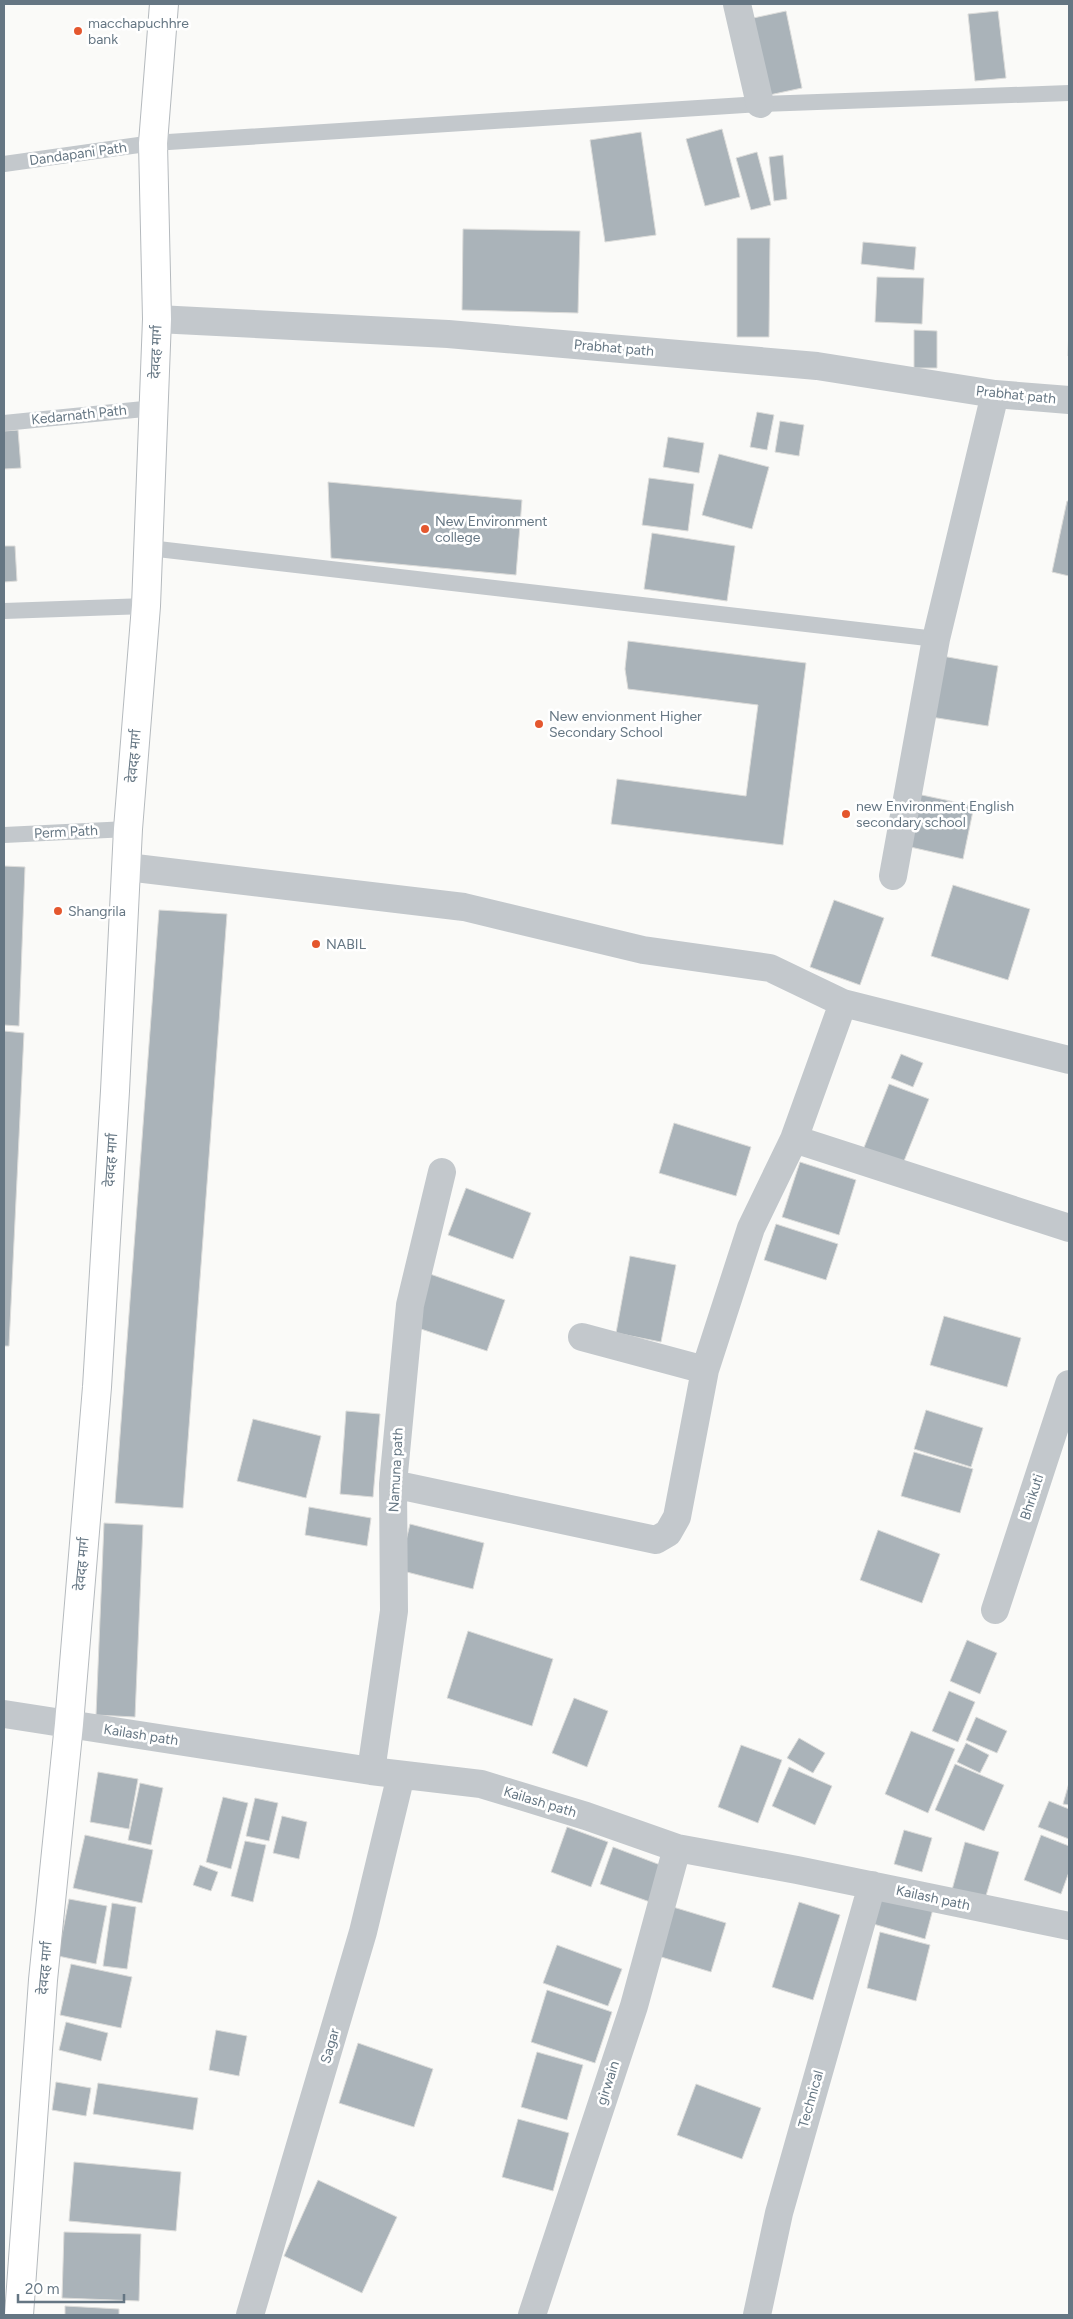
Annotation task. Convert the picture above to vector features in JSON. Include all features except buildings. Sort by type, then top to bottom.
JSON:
[{"type":"main road","name":"देवदह मार्ग","points":[[19,2315],[43,1980],[70,1724],[97,1386],[128,829],[146,606],[157,319],[153,143],[164,4]]},
{"type":"street","points":[[737,4],[760,104]]},
{"type":"street","name":"Prabhat path","points":[[157,319],[448,334],[788,363],[995,394],[1069,400]]},
{"type":"street","points":[[893,876],[936,639],[995,394]]},
{"type":"street","points":[[127,867],[464,906],[643,950],[770,968],[843,1002],[1069,1060]]},
{"type":"street","points":[[393,1484],[656,1540],[668,1533],[677,1517],[705,1370],[751,1228],[794,1139],[843,1002]]},
{"type":"street","points":[[794,1139],[1069,1228]]},
{"type":"street","name":"Namuna path","points":[[371,1771],[394,1611],[393,1484],[410,1305],[442,1172]]},
{"type":"street","points":[[582,1337],[705,1370]]},
{"type":"street","name":"Bhrikuti","points":[[996,1610],[1069,1384]]},
{"type":"street","name":"Kailash path","points":[[4,1714],[371,1771],[481,1784],[586,1816],[677,1848],[872,1885],[1069,1926]]},
{"type":"street","name":"Sagar","points":[[250,2315],[363,1932],[400,1775]]},
{"type":"street","name":"girwain","points":[[532,2315],[634,2006],[677,1848]]},
{"type":"street","name":"Technical","points":[[757,2315],[779,2213],[872,1885]]},
{"type":"lane","name":"Dandapani Path","points":[[4,164],[153,143],[760,104],[1069,93]]},
{"type":"lane","name":"Kedarnath Path","points":[[4,423],[154,408]]},
{"type":"lane","points":[[149,548],[936,639]]},
{"type":"lane","points":[[4,611],[146,606]]},
{"type":"lane","name":"Perm Path","points":[[4,835],[128,829]]},
{"type":"place","name":"macchapuchhre bank","points":[[78,31]]},
{"type":"place","name":"New Environment college","points":[[425,529]]},
{"type":"place","name":"New envionment Higher Secondary School","points":[[539,724]]},
{"type":"place","name":"new Environment English secondary school","points":[[846,814]]},
{"type":"place","name":"Shangrila","points":[[58,911]]},
{"type":"place","name":"NABIL","points":[[316,944]]}]
